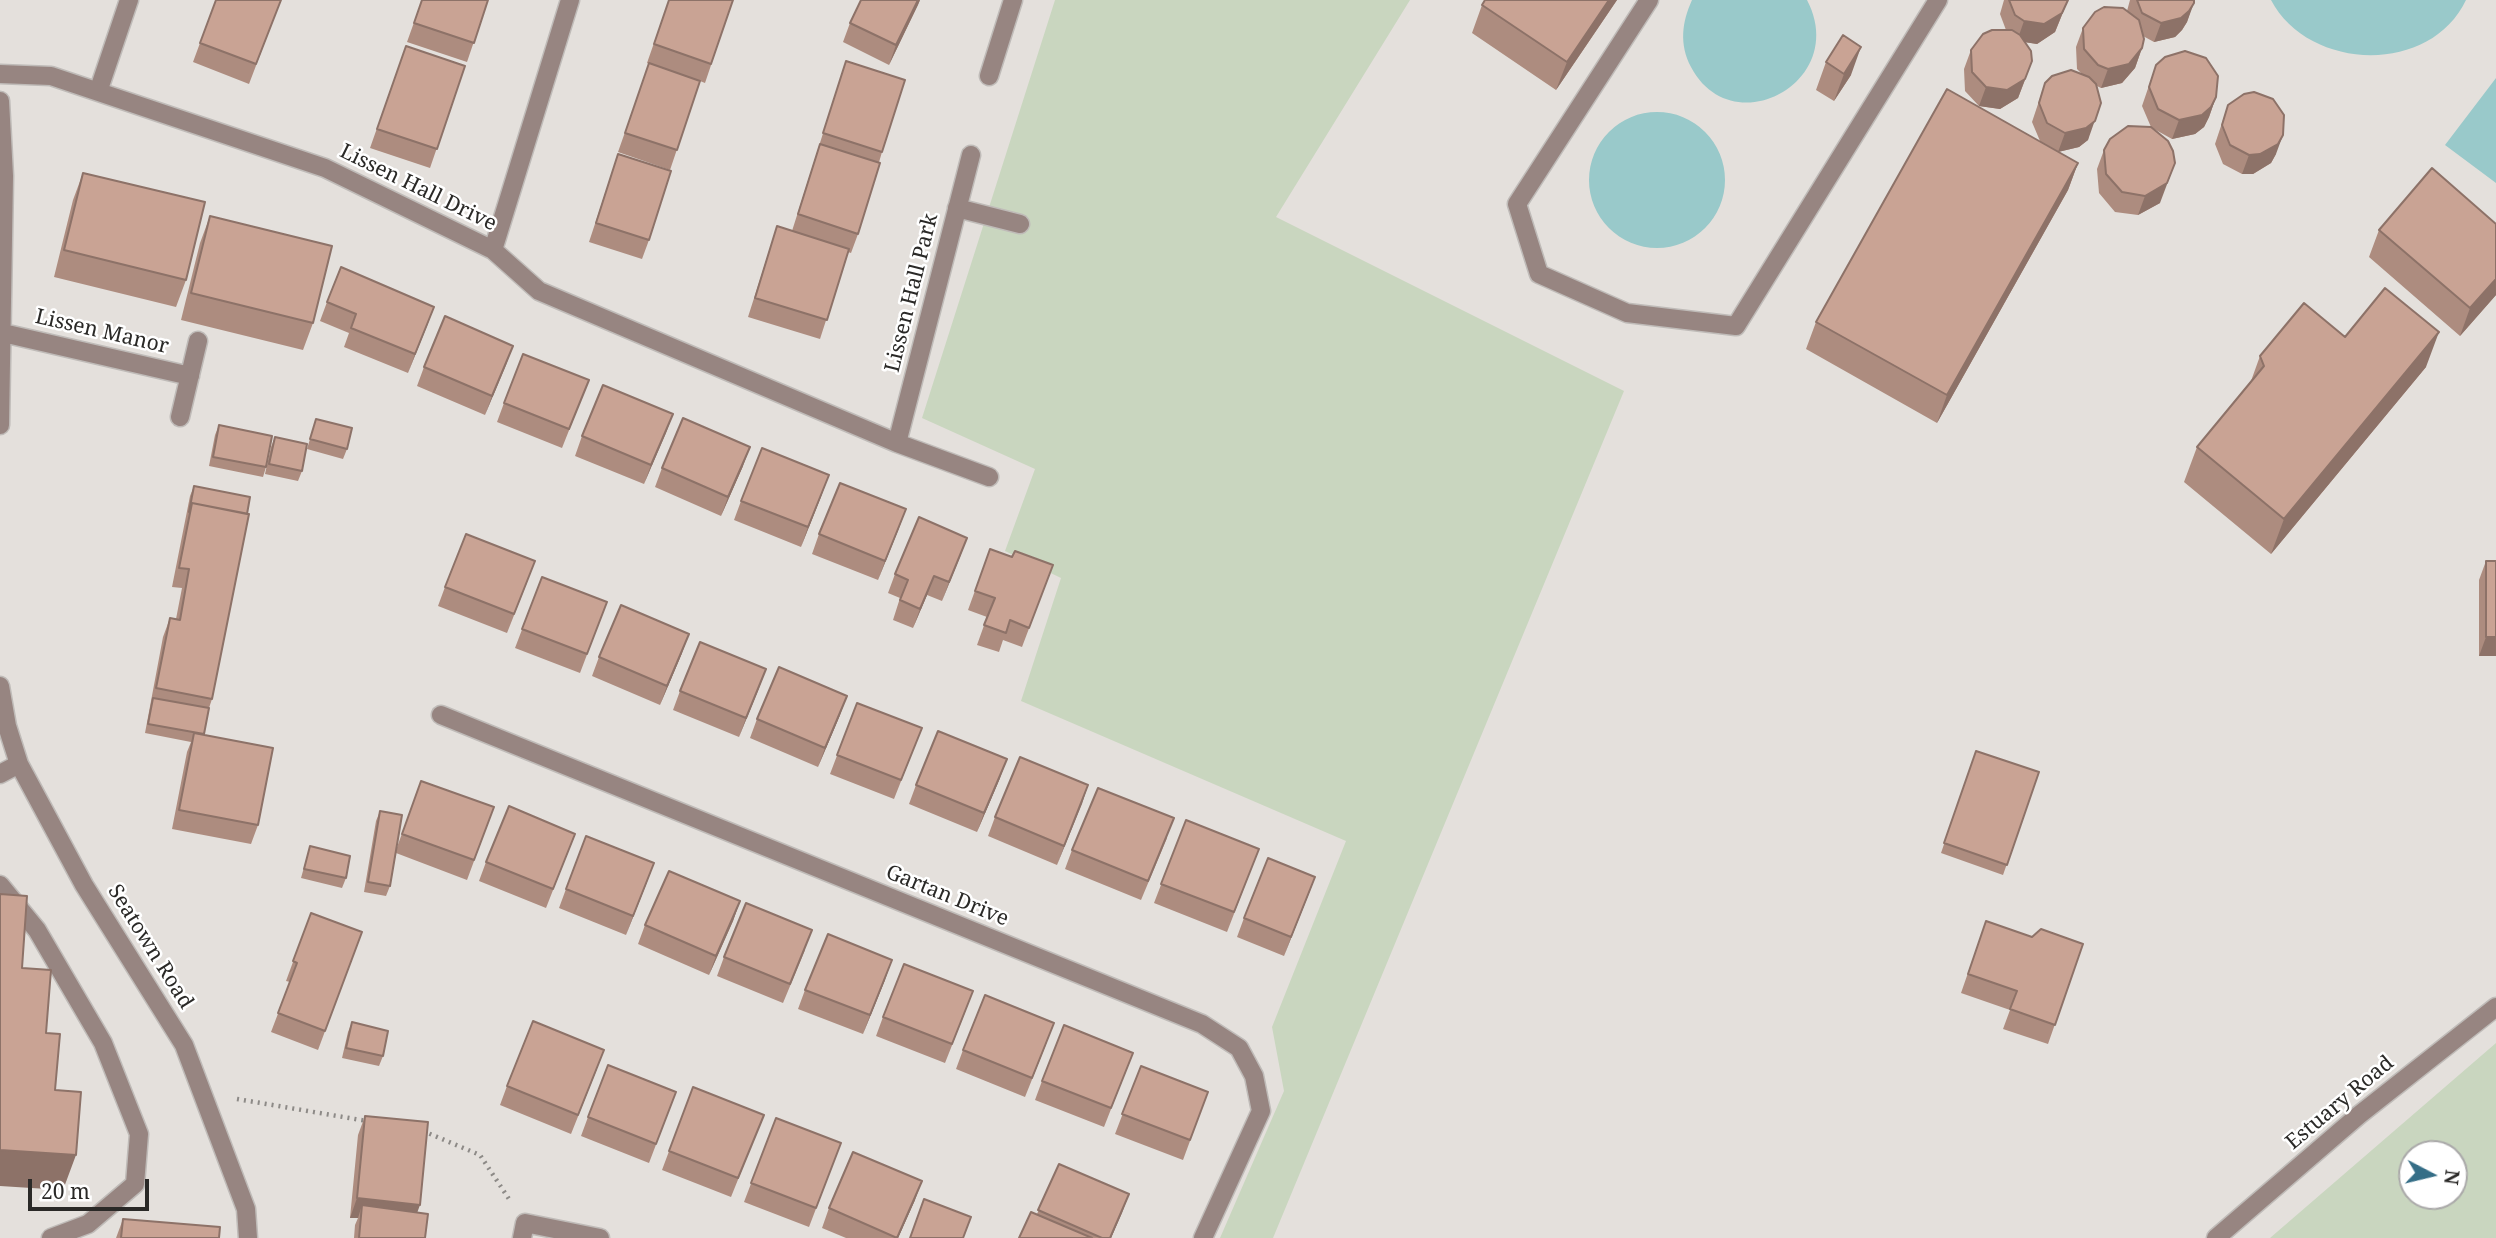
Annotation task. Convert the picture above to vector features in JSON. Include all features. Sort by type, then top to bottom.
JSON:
[{"type":"street","points":[[99,89],[129,0]]},
{"type":"street","points":[[494,250],[570,0]]},
{"type":"street","points":[[989,76],[1013,0]]},
{"type":"street","points":[[1649,0],[1517,204],[1539,274],[1627,313],[1736,326],[1938,0]]},
{"type":"street","name":"Lissen Hall Drive","points":[[0,74],[51,75],[99,89],[325,168],[494,250],[539,291],[897,443],[989,477]]},
{"type":"street","points":[[0,101],[4,176],[4,333],[0,425]]},
{"type":"street","name":"Lissen Hall Park","points":[[897,443],[971,155]]},
{"type":"street","points":[[957,208],[1020,224]]},
{"type":"street","name":"Lissen Manor","points":[[4,333],[190,376]]},
{"type":"street","points":[[180,418],[198,341]]},
{"type":"street","name":"Seatown Road","points":[[0,686],[7,726],[19,764],[84,885],[184,1045],[246,1209],[248,1238]]},
{"type":"street","name":"Gartan Drive","points":[[441,715],[1202,1024],[1239,1048],[1254,1076],[1262,1111],[1203,1238]]},
{"type":"street","points":[[0,774],[19,764]]},
{"type":"street","points":[[0,885],[37,930],[103,1043],[139,1134],[135,1184],[88,1224],[51,1238]]},
{"type":"street","name":"Estuary Road","points":[[2216,1238],[2359,1115],[2496,1007]]},
{"type":"street","points":[[523,1231],[600,1238]]},
{"type":"path","points":[[208,1108],[233,1099],[368,1122]]},
{"type":"path","points":[[409,1129],[422,1131],[480,1155],[523,1231]]},
{"type":"green space","points":[[1055,0],[1410,0],[1276,217],[1624,391],[1273,1238],[1220,1238],[1284,1091],[1272,1027],[1346,841],[1021,701],[1061,578],[1005,551],[1035,469],[922,418]]},
{"type":"green space","points":[[2496,1043],[2496,1238],[2270,1238]]},
{"type":"water","points":[[1692,0],[1807,0],[1816,30],[1813,56],[1800,78],[1780,93],[1757,102],[1732,101],[1710,90],[1687,58],[1683,33]]},
{"type":"water","points":[[2271,0],[2466,0],[2449,25],[2426,42],[2398,52],[2369,55],[2339,51],[2312,41],[2289,24]]},
{"type":"water","points":[[2496,78],[2496,183],[2445,145]]},
{"type":"water","points":[[1657,112],[1683,118],[1705,132],[1719,154],[1725,180],[1719,206],[1705,228],[1683,242],[1657,248],[1631,242],[1609,228],[1595,206],[1589,180],[1595,154],[1609,132],[1631,118]]},
{"type":"building","points":[[216,0],[281,0],[256,64],[200,43]]},
{"type":"building","points":[[422,0],[488,0],[474,43],[414,23]]},
{"type":"building","points":[[669,0],[733,0],[711,64],[654,44]]},
{"type":"building","points":[[861,0],[918,0],[896,45],[850,23]]},
{"type":"building","points":[[1485,0],[1609,0],[1567,62],[1482,5]]},
{"type":"building","points":[[2009,0],[2068,0],[2062,13],[2044,24],[2024,21],[2015,15]]},
{"type":"building","points":[[2137,0],[2194,0],[2194,3],[2181,18],[2161,23],[2142,13]]},
{"type":"building","points":[[2104,7],[2123,8],[2139,20],[2144,39],[2142,48],[2129,64],[2108,69],[2098,65],[2084,49],[2083,28],[2095,12]]},
{"type":"building","points":[[1992,30],[2012,30],[2020,35],[2031,51],[2032,61],[2025,79],[2007,90],[1986,87],[1972,72],[1971,50],[1983,34]]},
{"type":"building","points":[[1843,35],[1861,47],[1844,74],[1826,62]]},
{"type":"building","points":[[406,46],[465,66],[437,149],[377,129]]},
{"type":"building","points":[[2185,51],[2206,58],[2218,76],[2216,97],[2211,107],[2202,115],[2179,120],[2158,109],[2149,87],[2156,65],[2165,57]]},
{"type":"building","points":[[846,61],[905,80],[882,152],[823,133]]},
{"type":"building","points":[[649,63],[700,81],[677,150],[625,133]]},
{"type":"building","points":[[2071,70],[2089,77],[2096,84],[2101,103],[2095,121],[2086,128],[2065,133],[2047,123],[2039,103],[2045,83],[2052,76]]},
{"type":"building","points":[[1947,89],[2078,163],[1947,395],[1816,322]]},
{"type":"building","points":[[2254,92],[2273,99],[2284,115],[2283,135],[2278,144],[2260,154],[2249,155],[2230,145],[2222,125],[2228,105],[2244,94]]},
{"type":"building","points":[[2128,126],[2151,127],[2168,141],[2173,151],[2175,163],[2167,183],[2145,196],[2122,192],[2106,174],[2104,150],[2110,139]]},
{"type":"building","points":[[820,144],[880,163],[858,234],[798,214]]},
{"type":"building","points":[[618,154],[671,171],[649,240],[596,223]]},
{"type":"building","points":[[2432,168],[2496,224],[2496,279],[2470,308],[2379,230]]},
{"type":"building","points":[[83,173],[205,202],[186,280],[64,250]]},
{"type":"building","points":[[210,216],[332,246],[313,323],[191,293]]},
{"type":"building","points":[[777,226],[849,249],[827,320],[755,298]]},
{"type":"building","points":[[341,267],[434,307],[415,354],[351,328],[356,314],[327,302]]},
{"type":"building","points":[[2385,288],[2439,332],[2284,519],[2197,447],[2264,366],[2260,356],[2304,303],[2345,337]]},
{"type":"building","points":[[445,316],[513,346],[492,396],[424,367]]},
{"type":"building","points":[[523,354],[589,380],[569,429],[504,403]]},
{"type":"building","points":[[603,385],[673,414],[651,465],[582,436]]},
{"type":"building","points":[[683,418],[750,447],[728,497],[662,468]]},
{"type":"building","points":[[316,419],[352,428],[347,449],[310,439]]},
{"type":"building","points":[[219,425],[272,436],[266,467],[213,457]]},
{"type":"building","points":[[275,437],[307,444],[302,471],[269,464]]},
{"type":"building","points":[[762,448],[829,475],[808,527],[741,501]]},
{"type":"building","points":[[840,483],[906,509],[885,561],[819,534]]},
{"type":"building","points":[[194,486],[250,497],[247,514],[192,503],[189,512]]},
{"type":"building","points":[[192,503],[249,514],[212,699],[156,688],[170,618],[180,620],[189,569],[179,568]]},
{"type":"building","points":[[919,517],[967,538],[949,582],[934,576],[920,609],[900,600],[908,580],[895,574]]},
{"type":"building","points":[[466,534],[535,561],[514,614],[445,587]]},
{"type":"building","points":[[990,549],[1012,557],[1015,551],[1053,565],[1029,628],[1010,620],[1006,633],[984,625],[995,598],[975,591]]},
{"type":"building","points":[[2486,561],[2496,561],[2496,637],[2486,637]]},
{"type":"building","points":[[542,577],[607,602],[587,654],[522,629]]},
{"type":"building","points":[[621,605],[689,634],[667,686],[599,657]]},
{"type":"building","points":[[700,642],[766,669],[746,718],[680,691]]},
{"type":"building","points":[[779,667],[847,696],[825,748],[757,719]]},
{"type":"building","points":[[153,698],[209,708],[204,734],[148,724]]},
{"type":"building","points":[[857,703],[922,728],[901,780],[837,755]]},
{"type":"building","points":[[938,731],[1007,759],[984,813],[916,785]]},
{"type":"building","points":[[194,733],[273,748],[258,825],[179,810]]},
{"type":"building","points":[[1976,751],[2039,772],[2007,865],[1944,843]]},
{"type":"building","points":[[1020,757],[1088,785],[1064,846],[995,817]]},
{"type":"building","points":[[421,781],[494,807],[474,860],[402,834]]},
{"type":"building","points":[[1098,788],[1174,818],[1148,881],[1072,850]]},
{"type":"building","points":[[509,806],[575,834],[553,889],[486,862]]},
{"type":"building","points":[[380,811],[402,815],[390,886],[368,882]]},
{"type":"building","points":[[1186,820],[1259,849],[1234,912],[1161,884]]},
{"type":"building","points":[[586,836],[654,863],[633,916],[566,889]]},
{"type":"building","points":[[310,846],[350,856],[346,878],[304,869]]},
{"type":"building","points":[[1268,858],[1315,877],[1291,937],[1244,918]]},
{"type":"building","points":[[669,871],[740,901],[716,956],[645,925]]},
{"type":"building","points":[[0,894],[27,896],[22,968],[51,970],[46,1033],[60,1034],[55,1090],[81,1092],[76,1155],[0,1150]]},
{"type":"building","points":[[746,903],[812,930],[790,984],[724,957]]},
{"type":"building","points":[[311,913],[362,932],[325,1031],[278,1013],[297,963],[293,961]]},
{"type":"building","points":[[1986,921],[2032,937],[2041,929],[2083,944],[2055,1025],[2010,1009],[2017,991],[1968,974]]},
{"type":"building","points":[[828,934],[892,960],[870,1015],[805,990]]},
{"type":"building","points":[[904,964],[973,991],[952,1044],[883,1017]]},
{"type":"building","points":[[985,995],[1054,1023],[1032,1078],[963,1050]]},
{"type":"building","points":[[533,1021],[604,1050],[578,1115],[507,1086]]},
{"type":"building","points":[[352,1022],[388,1031],[383,1056],[346,1048]]},
{"type":"building","points":[[1064,1025],[1133,1053],[1111,1108],[1042,1081]]},
{"type":"building","points":[[608,1065],[676,1092],[656,1144],[588,1117]]},
{"type":"building","points":[[1141,1066],[1208,1092],[1190,1140],[1122,1114]]},
{"type":"building","points":[[693,1087],[764,1115],[738,1178],[669,1151]]},
{"type":"building","points":[[365,1116],[428,1122],[420,1205],[357,1198]]},
{"type":"building","points":[[776,1118],[841,1143],[816,1208],[751,1183]]},
{"type":"building","points":[[853,1152],[922,1181],[897,1238],[829,1208]]},
{"type":"building","points":[[1059,1164],[1129,1194],[1110,1238],[1102,1238],[1038,1210]]},
{"type":"building","points":[[924,1199],[971,1217],[963,1238],[910,1238]]},
{"type":"building","points":[[362,1205],[428,1214],[425,1238],[359,1238]]},
{"type":"building","points":[[1031,1212],[1092,1238],[1019,1238]]},
{"type":"building","points":[[123,1219],[220,1227],[219,1238],[121,1238]]}]
